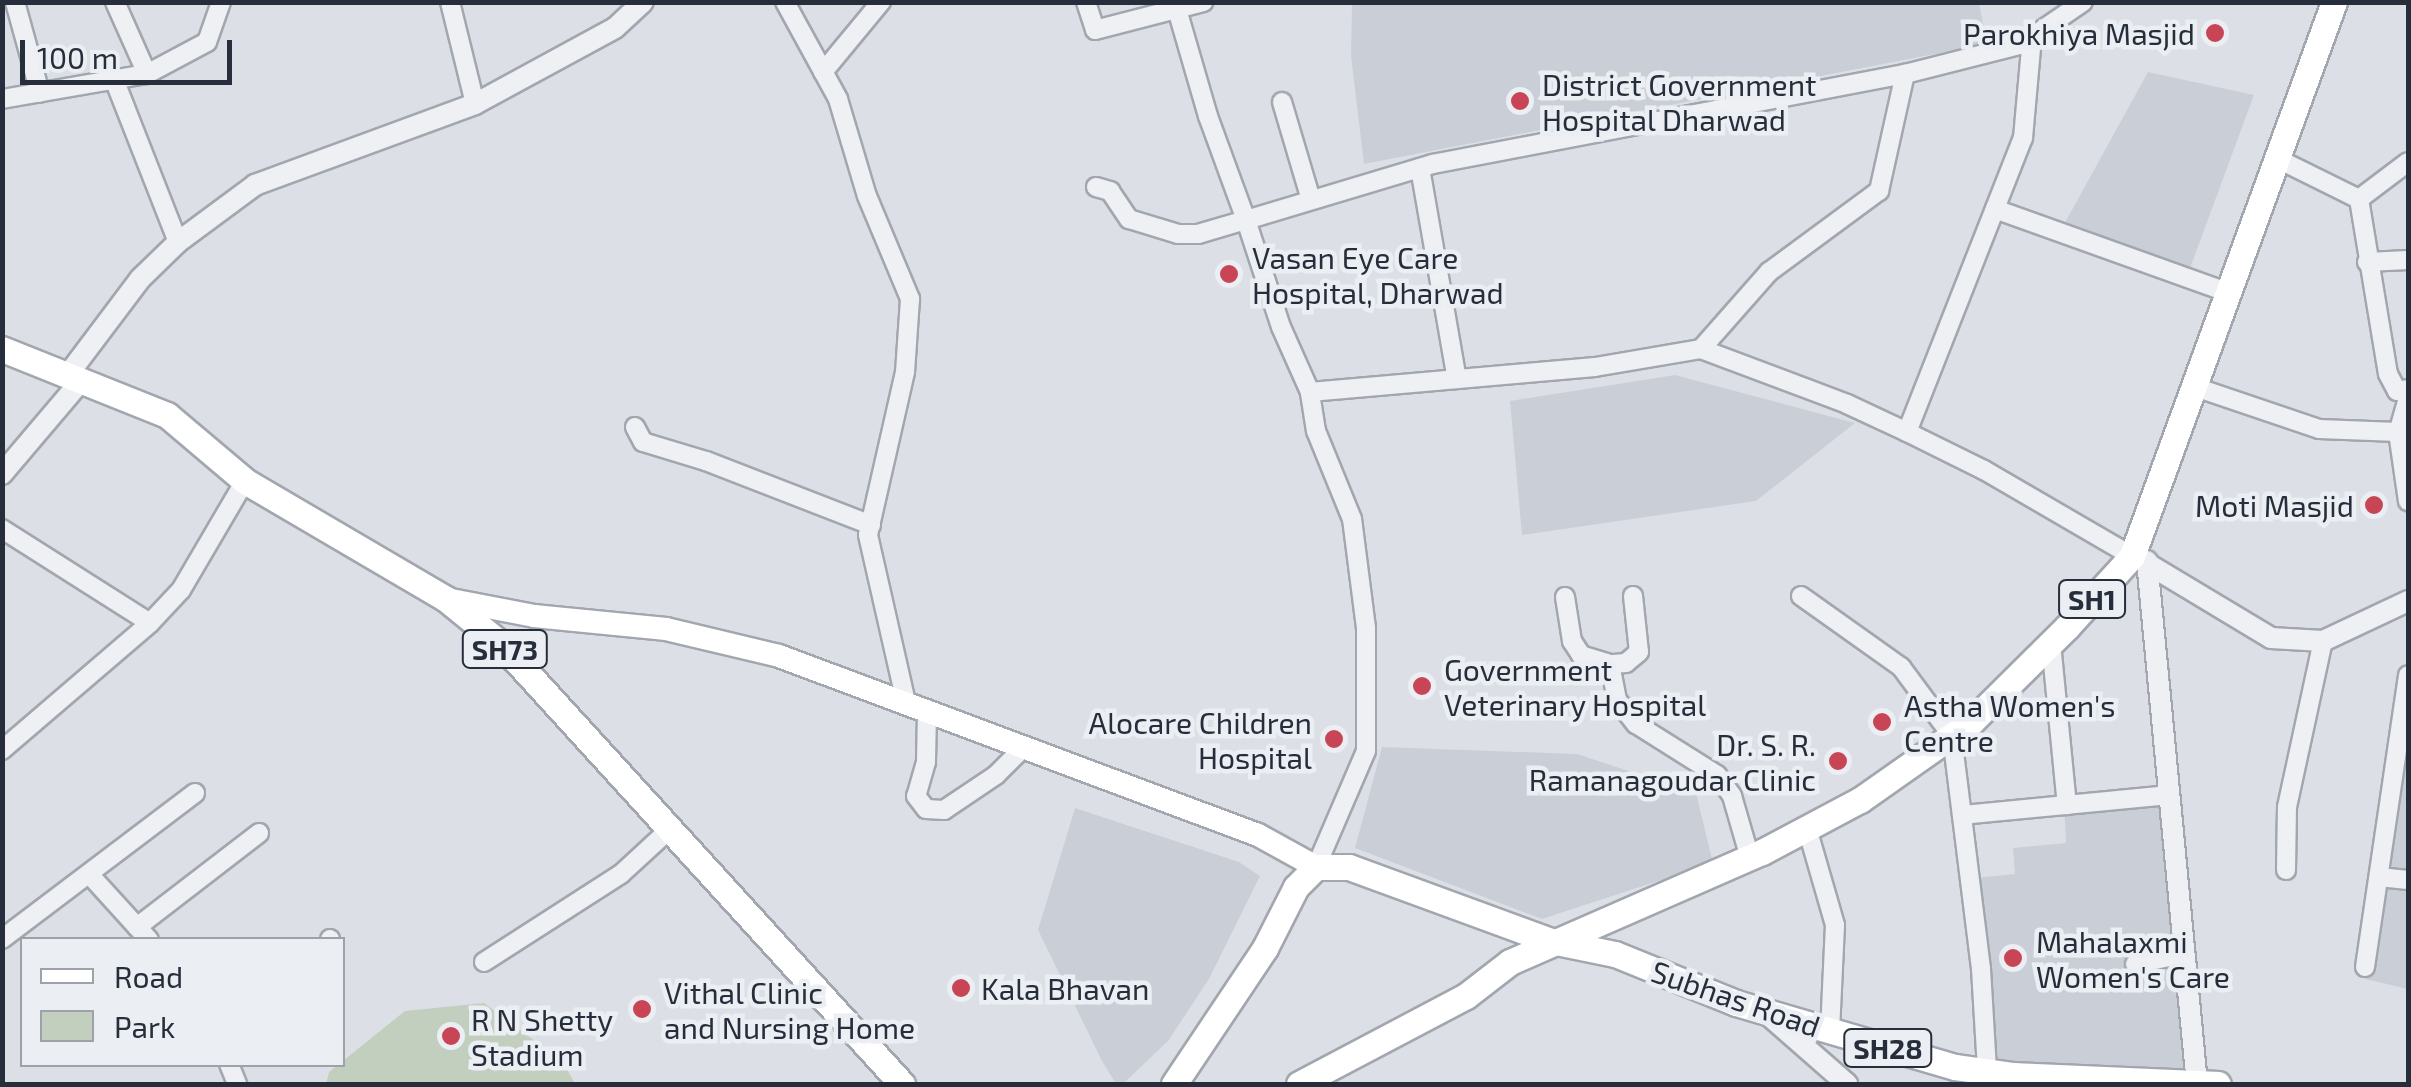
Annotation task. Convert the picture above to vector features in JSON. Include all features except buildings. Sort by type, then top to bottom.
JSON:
[{"type":"main road","name":"SH1","points":[[1299,1084],[1466,996],[1510,962],[1551,941],[1750,858],[1860,800],[1952,736],[2139,559],[2196,387],[2334,2]]},
{"type":"main road","name":"SH73","points":[[2,349],[167,416],[245,481],[446,599],[500,643],[902,1084]]},
{"type":"main road","points":[[446,599],[534,616],[666,630],[778,656],[1258,835],[1316,868],[1296,886],[1265,948],[1184,1081]]},
{"type":"main road","name":"Subhas Road","points":[[1316,868],[1348,867],[1551,941],[1615,954],[1765,1012],[1955,1068],[2012,1080],[2218,1084]]},
{"type":"street","points":[[14,2],[40,93]]},
{"type":"street","points":[[114,2],[147,74]]},
{"type":"street","points":[[2,98],[147,74],[208,42],[220,2]]},
{"type":"street","points":[[450,2],[475,104]]},
{"type":"street","points":[[2,474],[74,378],[140,279],[178,242],[255,184],[475,104],[602,36],[643,2]]},
{"type":"street","points":[[785,2],[838,99],[868,196],[910,298],[905,372],[868,536],[917,710],[926,762],[916,796],[926,809],[944,810],[996,775],[1022,749]]},
{"type":"street","points":[[823,72],[881,2]]},
{"type":"street","points":[[1086,2],[1095,30],[1203,2]]},
{"type":"street","points":[[1096,187],[1110,191],[1129,218],[1178,234],[1198,234],[1420,168],[1904,74],[2020,45],[2083,2]]},
{"type":"street","points":[[1176,9],[1281,327],[1310,392],[1316,431],[1352,520],[1366,628],[1366,750],[1316,868]]},
{"type":"street","points":[[1907,432],[2022,138],[2032,37]]},
{"type":"street","points":[[1700,349],[1769,272],[1878,191],[1904,74]]},
{"type":"street","points":[[114,80],[178,242]]},
{"type":"street","points":[[1282,102],[1311,200]]},
{"type":"street","points":[[2278,159],[2358,199]]},
{"type":"street","points":[[2358,199],[2408,162]]},
{"type":"street","points":[[1420,168],[1457,379]]},
{"type":"street","points":[[2358,199],[2388,374],[2396,391],[2408,389]]},
{"type":"street","points":[[1994,209],[2229,293]]},
{"type":"street","points":[[2367,262],[2408,260]]},
{"type":"street","points":[[1310,392],[1596,366],[1700,349],[1847,404],[1984,470],[2271,638],[2323,641],[2405,609]]},
{"type":"street","points":[[2196,387],[2319,429],[2398,432]]},
{"type":"street","points":[[2408,398],[2398,432],[2408,501]]},
{"type":"street","points":[[635,427],[642,442],[706,461],[871,525]]},
{"type":"street","points":[[2,750],[150,623],[181,590],[245,481]]},
{"type":"street","points":[[2,529],[150,623]]},
{"type":"street","points":[[2139,559],[2197,1084]]},
{"type":"street","points":[[1565,597],[1572,640],[1582,655],[1610,664],[1626,663],[1638,652],[1633,596]]},
{"type":"street","points":[[1801,596],[1902,667],[1952,736],[1986,1023],[1986,1072]]},
{"type":"street","points":[[2286,870],[2287,807],[2323,641]]},
{"type":"street","points":[[2052,643],[2067,805]]},
{"type":"street","points":[[1610,664],[1616,700],[1636,724],[1716,775],[1732,796],[1750,858]]},
{"type":"street","points":[[2365,967],[2408,674]]},
{"type":"street","points":[[2,939],[195,793]]},
{"type":"street","points":[[1962,814],[2168,795]]},
{"type":"street","points":[[1807,828],[1834,925],[1830,1031]]},
{"type":"street","points":[[484,962],[621,874],[670,829]]},
{"type":"street","points":[[89,874],[143,933],[260,833]]},
{"type":"street","points":[[2379,877],[2408,880]]},
{"type":"street","points":[[2135,964],[2184,954]]},
{"type":"street","points":[[1765,1012],[1847,1084]]},
{"type":"shaded area","name":"District Government Hospital Dharwad","points":[[1352,3],[1979,3],[1987,44],[1364,164],[1351,56]]},
{"type":"shaded area","points":[[2148,72],[2254,95],[2189,271],[2062,228]]},
{"type":"shaded area","points":[[1675,375],[1855,423],[1756,501],[1522,535],[1510,401]]},
{"type":"shaded area","points":[[2408,719],[2408,989],[2365,979],[2401,741]]},
{"type":"shaded area","points":[[1382,747],[1577,754],[1696,793],[1713,863],[1542,919],[1355,848]]},
{"type":"shaded area","points":[[2161,795],[2192,1078],[1992,1064],[1976,878],[2015,874],[2013,848],[2066,843],[2064,806]]},
{"type":"shaded area","points":[[1075,808],[1239,862],[1260,876],[1209,979],[1168,1041],[1123,1084],[1116,1084],[1102,1061],[1038,930]]},
{"type":"green space","name":"R N Shetty Stadium","points":[[484,1003],[563,1062],[575,1084],[326,1084],[329,1072],[345,1067],[345,1059],[405,1011]]},
{"type":"place","name":"Parokhiya Masjid","points":[[2215,33]]},
{"type":"place","name":"District Government Hospital Dharwad","points":[[1520,101]]},
{"type":"place","name":"Vasan Eye Care Hospital, Dharwad","points":[[1229,274]]},
{"type":"place","name":"Moti Masjid","points":[[2374,505]]},
{"type":"place","name":"Government Veterinary Hospital","points":[[1422,686]]},
{"type":"place","name":"Astha Women's Centre","points":[[1882,722]]},
{"type":"place","name":"Alocare Children Hospital","points":[[1334,739]]},
{"type":"place","name":"Dr. S. R. Ramanagoudar Clinic","points":[[1838,761]]},
{"type":"place","name":"Mahalaxmi Women's Care","points":[[2013,958]]},
{"type":"place","name":"Kala Bhavan","points":[[961,988]]},
{"type":"place","name":"Vithal Clinic and Nursing Home","points":[[642,1009]]},
{"type":"place","name":"R N Shetty Stadium","points":[[451,1036]]}]
